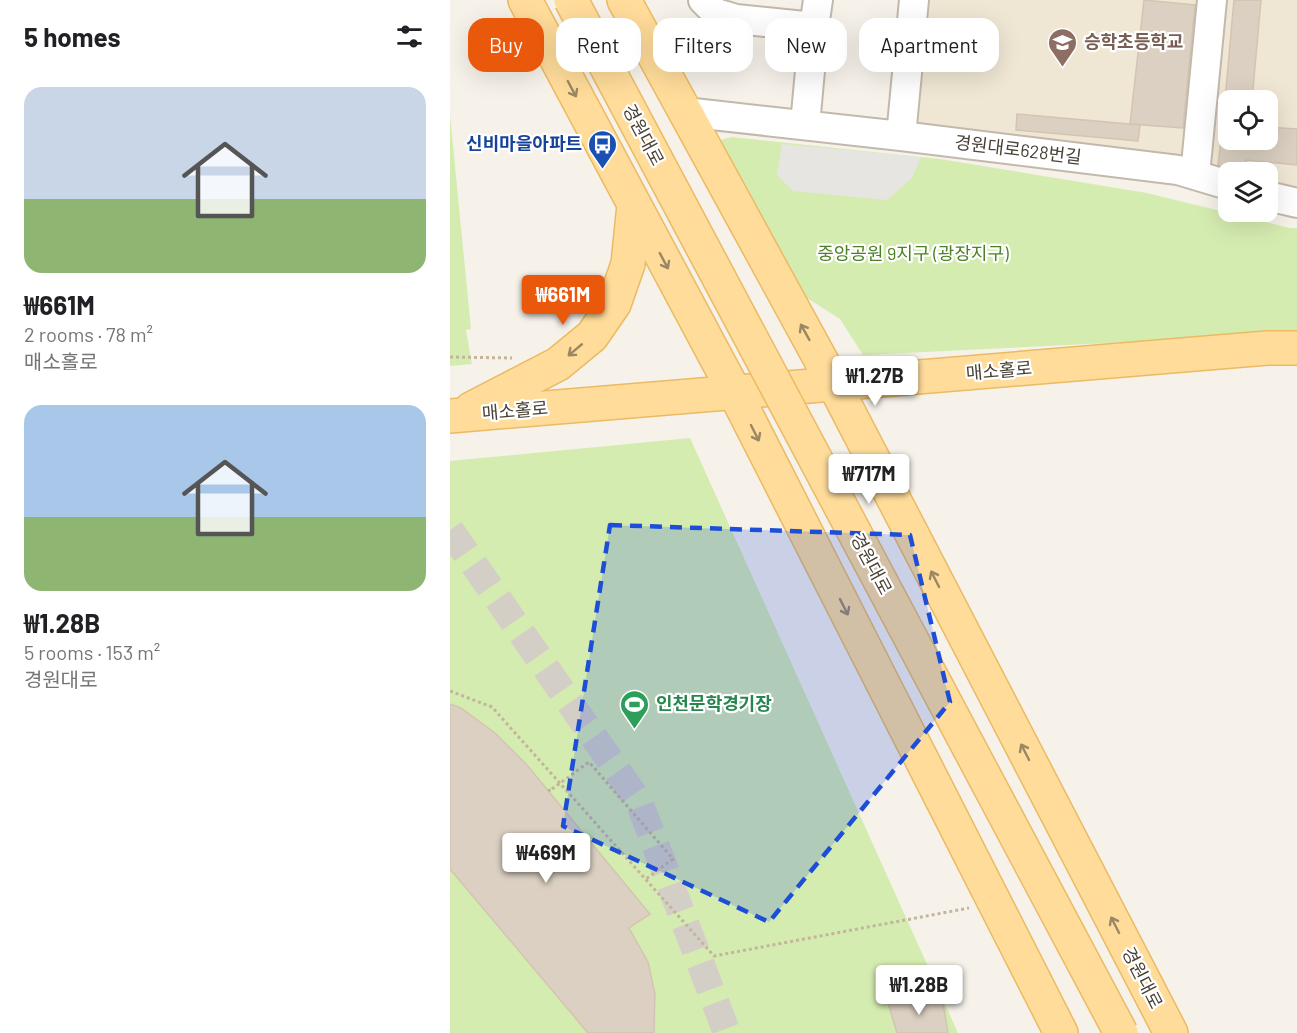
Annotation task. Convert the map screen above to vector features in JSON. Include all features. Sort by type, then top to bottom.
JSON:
[{"type":"main road","points":[[525,0],[735,393],[1061,1033]]},
{"type":"main road","name":"경원대로","points":[[571,0],[1121,1033]]},
{"type":"main road","name":"경원대로","points":[[624,0],[834,384],[1171,1033]]},
{"type":"main road","points":[[453,416],[558,364],[592,336],[614,304],[628,264],[634,205]]},
{"type":"main road","name":"매소홀로","points":[[453,416],[1255,349],[1297,348]]},
{"type":"street","points":[[703,0],[716,13],[736,19],[816,14],[805,125]]},
{"type":"street","points":[[901,136],[914,0]]},
{"type":"street","points":[[1195,175],[1212,0]]},
{"type":"street","name":"경원대로628번길","points":[[685,112],[1178,170],[1218,182]]},
{"type":"street","points":[[1278,198],[1297,203]]},
{"type":"path","points":[[450,357],[519,358]]},
{"type":"path","points":[[450,691],[492,707],[714,956],[995,904]]},
{"type":"path","points":[[548,791],[590,762],[673,859],[646,879]]},
{"type":"highlighted area","points":[[610,525],[910,535],[950,702],[769,922],[563,826]]},
{"type":"shaded area","name":"승학초등학교","points":[[914,0],[1297,0],[1297,203],[1278,198],[1278,162],[1218,162],[1218,171],[901,136],[907,72],[999,72],[999,18],[912,18]]},
{"type":"shaded area","points":[[782,144],[921,157],[912,178],[887,200],[793,191],[777,175]]},
{"type":"green space","points":[[450,115],[471,329],[466,330],[472,364],[450,366]]},
{"type":"green space","name":"중앙공원 9지구 (광장지구)","points":[[732,137],[940,159],[1147,193],[1218,210],[1218,222],[1265,222],[1297,228],[1297,334],[863,355],[840,319],[807,298],[720,140]]},
{"type":"green space","name":"인천문학경기장","points":[[690,438],[958,1033],[450,1033],[450,461]]},
{"type":"building","points":[[1144,0],[1195,5],[1183,128],[1130,124]]},
{"type":"building","points":[[1234,0],[1261,0],[1253,90],[1226,90]]},
{"type":"building","points":[[1017,114],[1140,125],[1138,141],[1016,130]]},
{"type":"building","points":[[1278,128],[1297,129],[1297,165],[1246,160],[1246,162],[1218,162],[1220,150],[1278,150]]},
{"type":"building","points":[[450,704],[461,708],[495,733],[527,765],[650,914],[629,928],[648,962],[655,994],[654,1033],[588,1033],[450,869]]},
{"type":"building","points":[[942,997],[948,1033],[897,1033],[888,1003]]},
{"type":"tunnel","points":[[450,530],[639,802],[727,1033]]},
{"type":"place","name":"승학초등학교","points":[[1063,68]]},
{"type":"place","name":"신비마을아파트","points":[[603,170]]},
{"type":"place","name":"인천문학경기장","points":[[635,730]]}]
